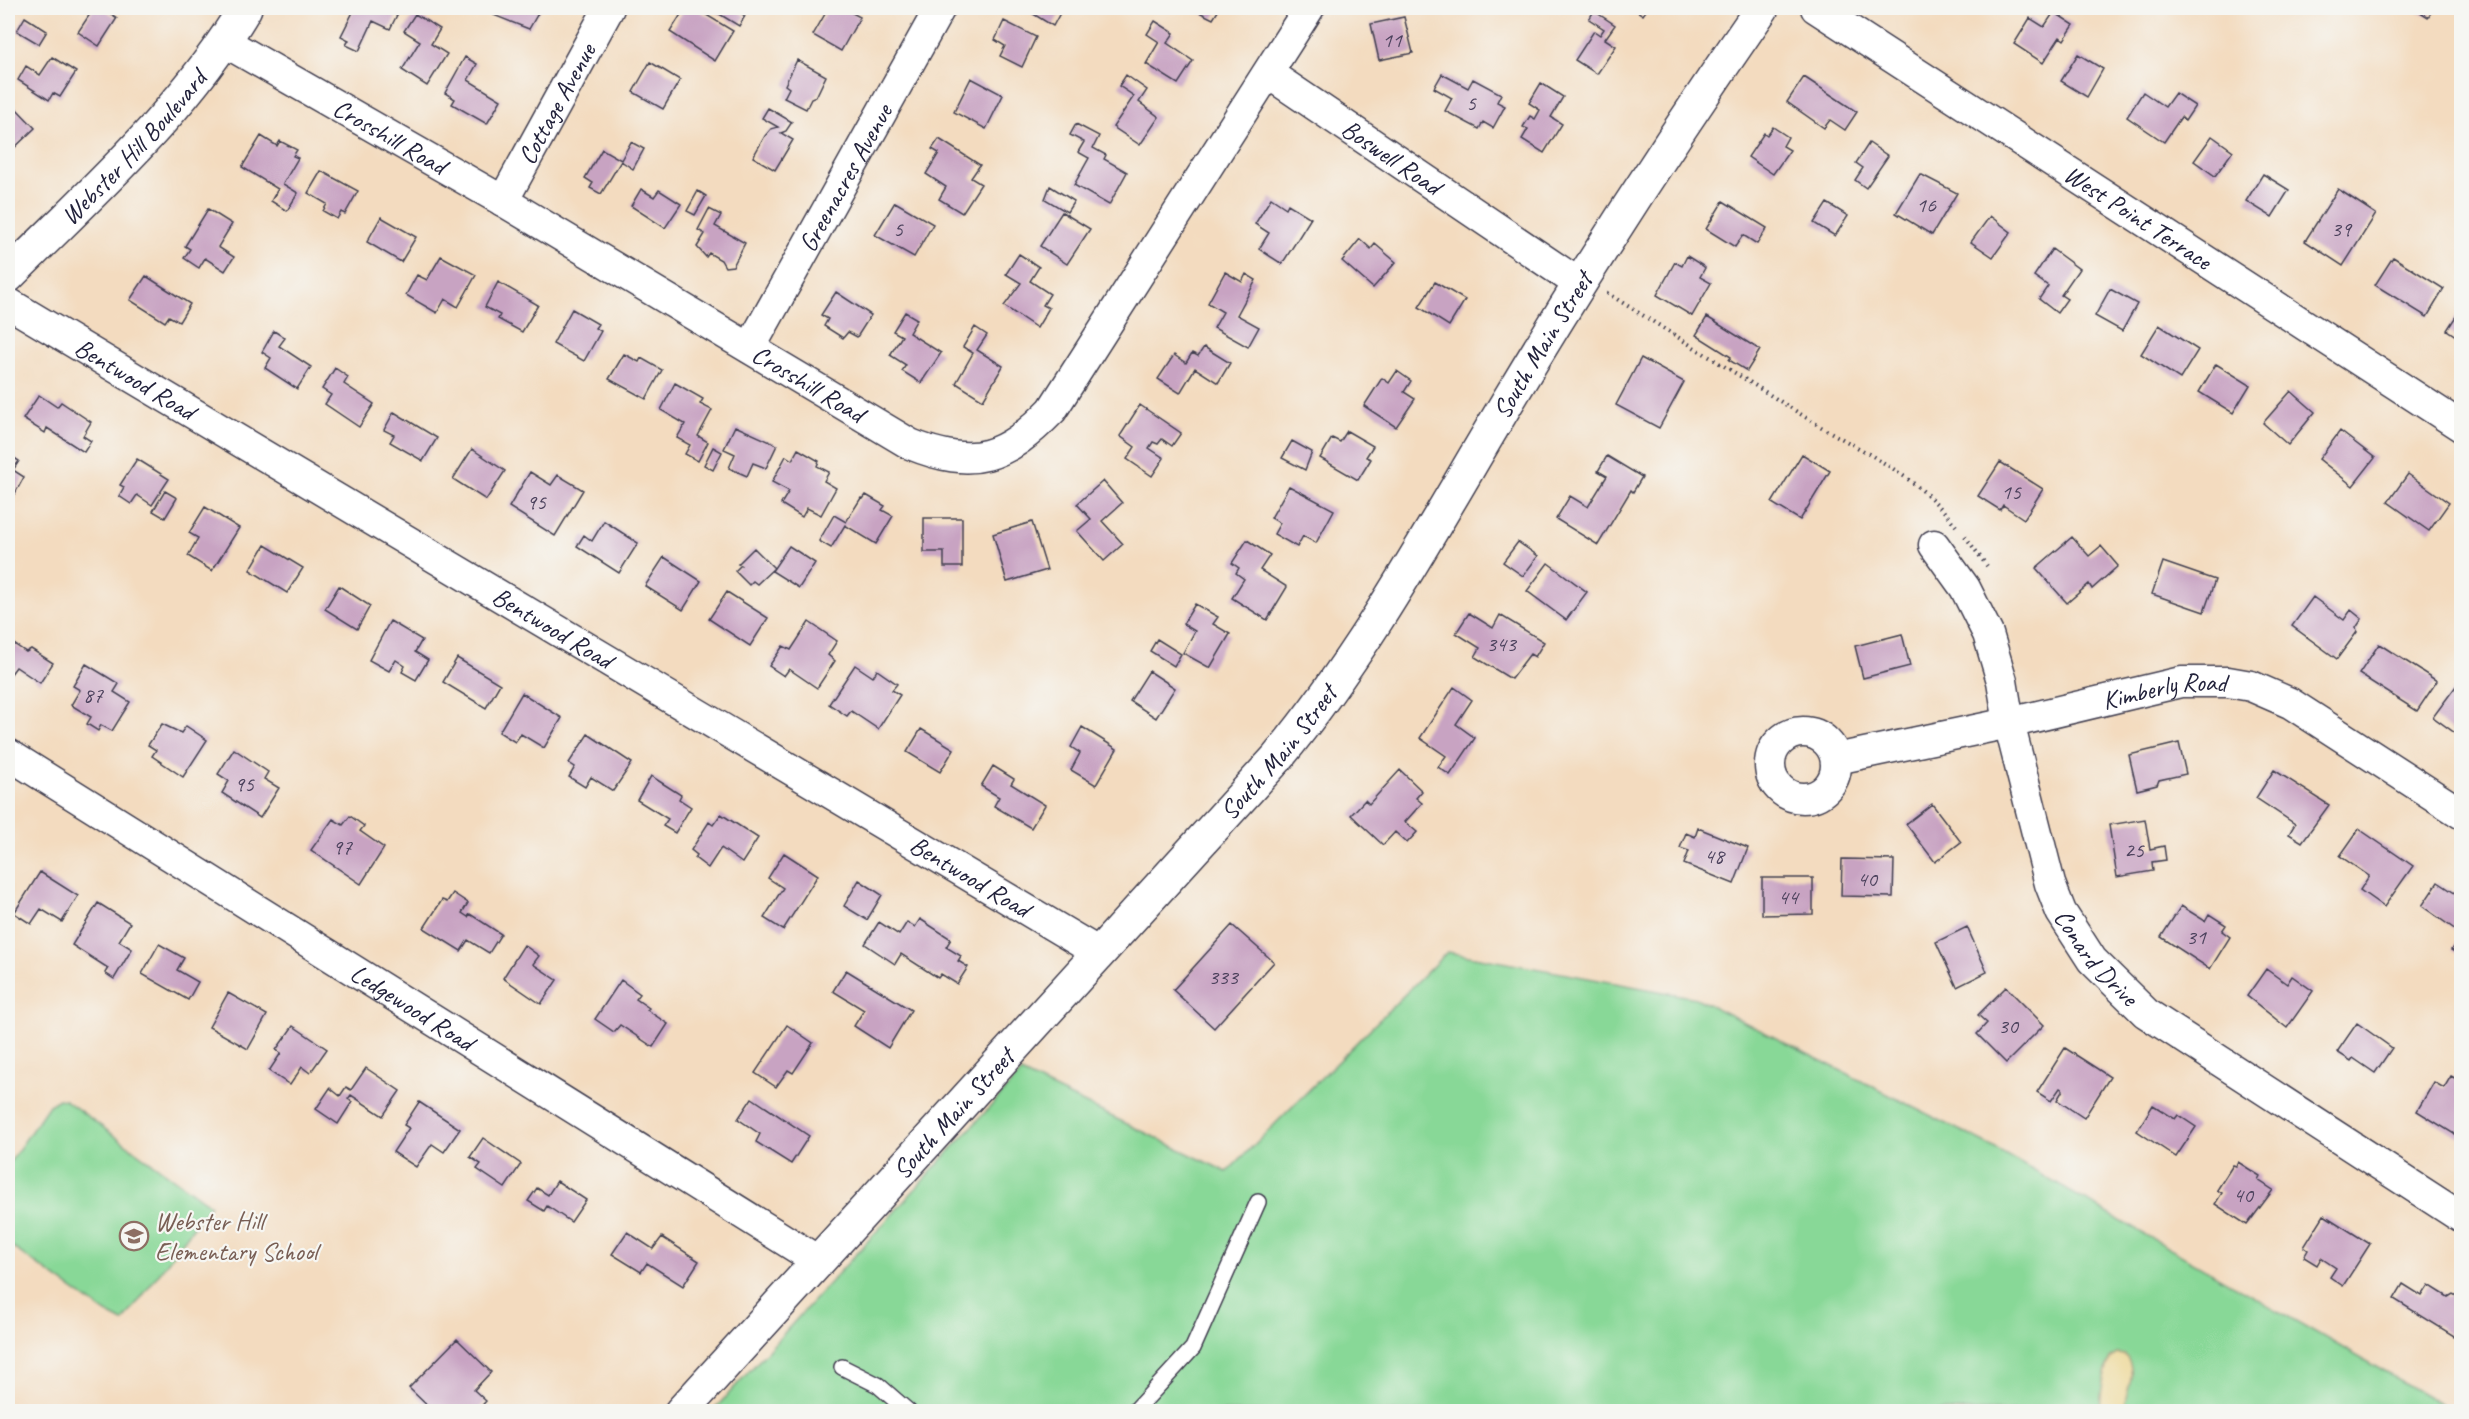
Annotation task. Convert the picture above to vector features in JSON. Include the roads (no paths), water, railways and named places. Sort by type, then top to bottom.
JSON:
[{"type":"main road","name":"Webster Hill Boulevard","points":[[8,276],[119,166],[198,78],[225,42],[245,8]]},
{"type":"main road","name":"South Main Street","points":[[681,1412],[1277,758],[1313,714],[1593,288],[1651,170],[1762,8]]},
{"type":"street","name":"Cottage Avenue","points":[[503,201],[609,8]]},
{"type":"street","name":"Greenacres Avenue","points":[[750,348],[940,8]]},
{"type":"street","points":[[1269,74],[1309,8]]},
{"type":"street","name":"West Point Terrace","points":[[1816,8],[2462,428]]},
{"type":"street","name":"Crosshill Road","points":[[225,42],[503,201],[910,444],[930,452],[972,458],[993,454],[1013,446],[1052,410],[1269,74]]},
{"type":"street","name":"Boswell Road","points":[[1269,74],[1593,288]]},
{"type":"street","name":"Bentwood Road","points":[[8,303],[1099,953]]},
{"type":"street","name":"Conard Drive","points":[[1934,545],[1965,588],[1988,634],[2002,681],[2008,723],[2050,884],[2065,921],[2092,960],[2146,1013],[2462,1218]]},
{"type":"street","name":"Kimberly Road","points":[[1836,759],[2008,723],[2181,682],[2228,681],[2251,686],[2290,703],[2462,814]]},
{"type":"street","name":"Ledgewood Road","points":[[8,754],[818,1261]]},
{"type":"lane","points":[[1134,1412],[1193,1348],[1258,1202]]},
{"type":"lane","points":[[842,1367],[878,1385],[909,1412]]},
{"type":"place","name":"Webster Hill Elementary School","points":[[134,1236]]}]
